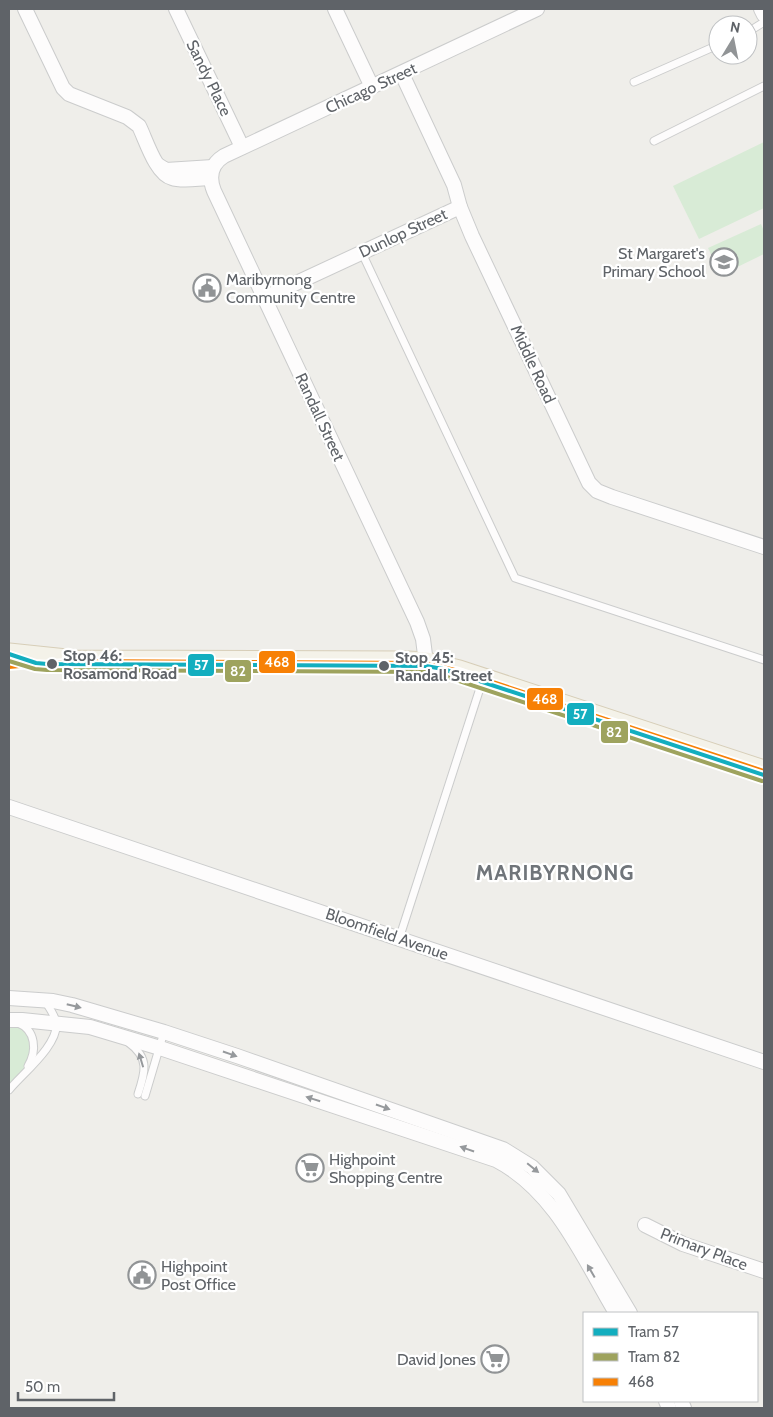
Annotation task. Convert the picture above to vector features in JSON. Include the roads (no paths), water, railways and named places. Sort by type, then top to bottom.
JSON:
[{"type":"main road","points":[[9,654],[76,661]]},
{"type":"main road","points":[[9,667],[76,661],[426,663],[444,666],[764,771]]},
{"type":"street","points":[[25,9],[63,88],[69,94],[135,122],[139,126],[157,165],[163,173],[171,178],[212,173]]},
{"type":"street","name":"Sandy Place","points":[[176,9],[242,147]]},
{"type":"street","points":[[335,9],[372,87]]},
{"type":"street","name":"Chicago Street","points":[[212,173],[218,160],[242,147],[402,74],[515,13],[537,9]]},
{"type":"street","points":[[761,9],[764,15]]},
{"type":"street","name":"Middle Road","points":[[402,74],[454,185],[460,207],[593,488],[612,498],[764,548]]},
{"type":"street","name":"Randall Street","points":[[212,173],[214,191],[417,622],[423,639],[426,663]]},
{"type":"street","name":"Dunlop Street","points":[[264,298],[460,207]]},
{"type":"street","name":"Bloomfield Avenue","points":[[9,807],[764,1062]]},
{"type":"street","points":[[9,998],[72,1005],[237,1056],[422,1128],[509,1166],[537,1189],[550,1204],[567,1229],[615,1312]]},
{"type":"street","points":[[9,1020],[90,1027],[422,1128],[503,1149],[532,1167],[547,1181],[567,1206],[629,1312]]},
{"type":"street","name":"Primary Place","points":[[645,1225],[683,1244],[764,1271]]},
{"type":"lane","points":[[634,82],[708,49]]},
{"type":"lane","points":[[654,141],[764,86]]},
{"type":"lane","points":[[362,253],[515,578],[764,660]]},
{"type":"lane","points":[[399,939],[483,679]]},
{"type":"lane","points":[[9,1090],[50,1045],[56,1023],[46,1001]]},
{"type":"lane","points":[[9,1020],[25,1026],[34,1040],[33,1056],[21,1076]]},
{"type":"lane","points":[[118,1036],[137,1049],[143,1059],[144,1076],[141,1095],[160,1048],[164,1032]]},
{"type":"tram line","name":"57","points":[[9,654],[36,663],[47,664],[426,666],[443,669],[764,775]]},
{"type":"tram line","name":"82","points":[[9,661],[35,669],[47,670],[425,672],[441,675],[762,781]]},
{"type":"place","name":"St Margaret's Primary School","points":[[724,262]]},
{"type":"place","name":"Maribyrnong Community Centre","points":[[207,288]]},
{"type":"place","name":"Stop 46: Rosamond Road","points":[[52,664]]},
{"type":"place","name":"Stop 45: Randall Street","points":[[384,666]]},
{"type":"place","name":"Highpoint Shopping Centre","points":[[310,1168]]},
{"type":"place","name":"Highpoint Post Office","points":[[142,1275]]},
{"type":"place","name":"David Jones","points":[[495,1359]]},
{"type":"district","name":"MARIBYRNONG","points":[[555,872]]}]
